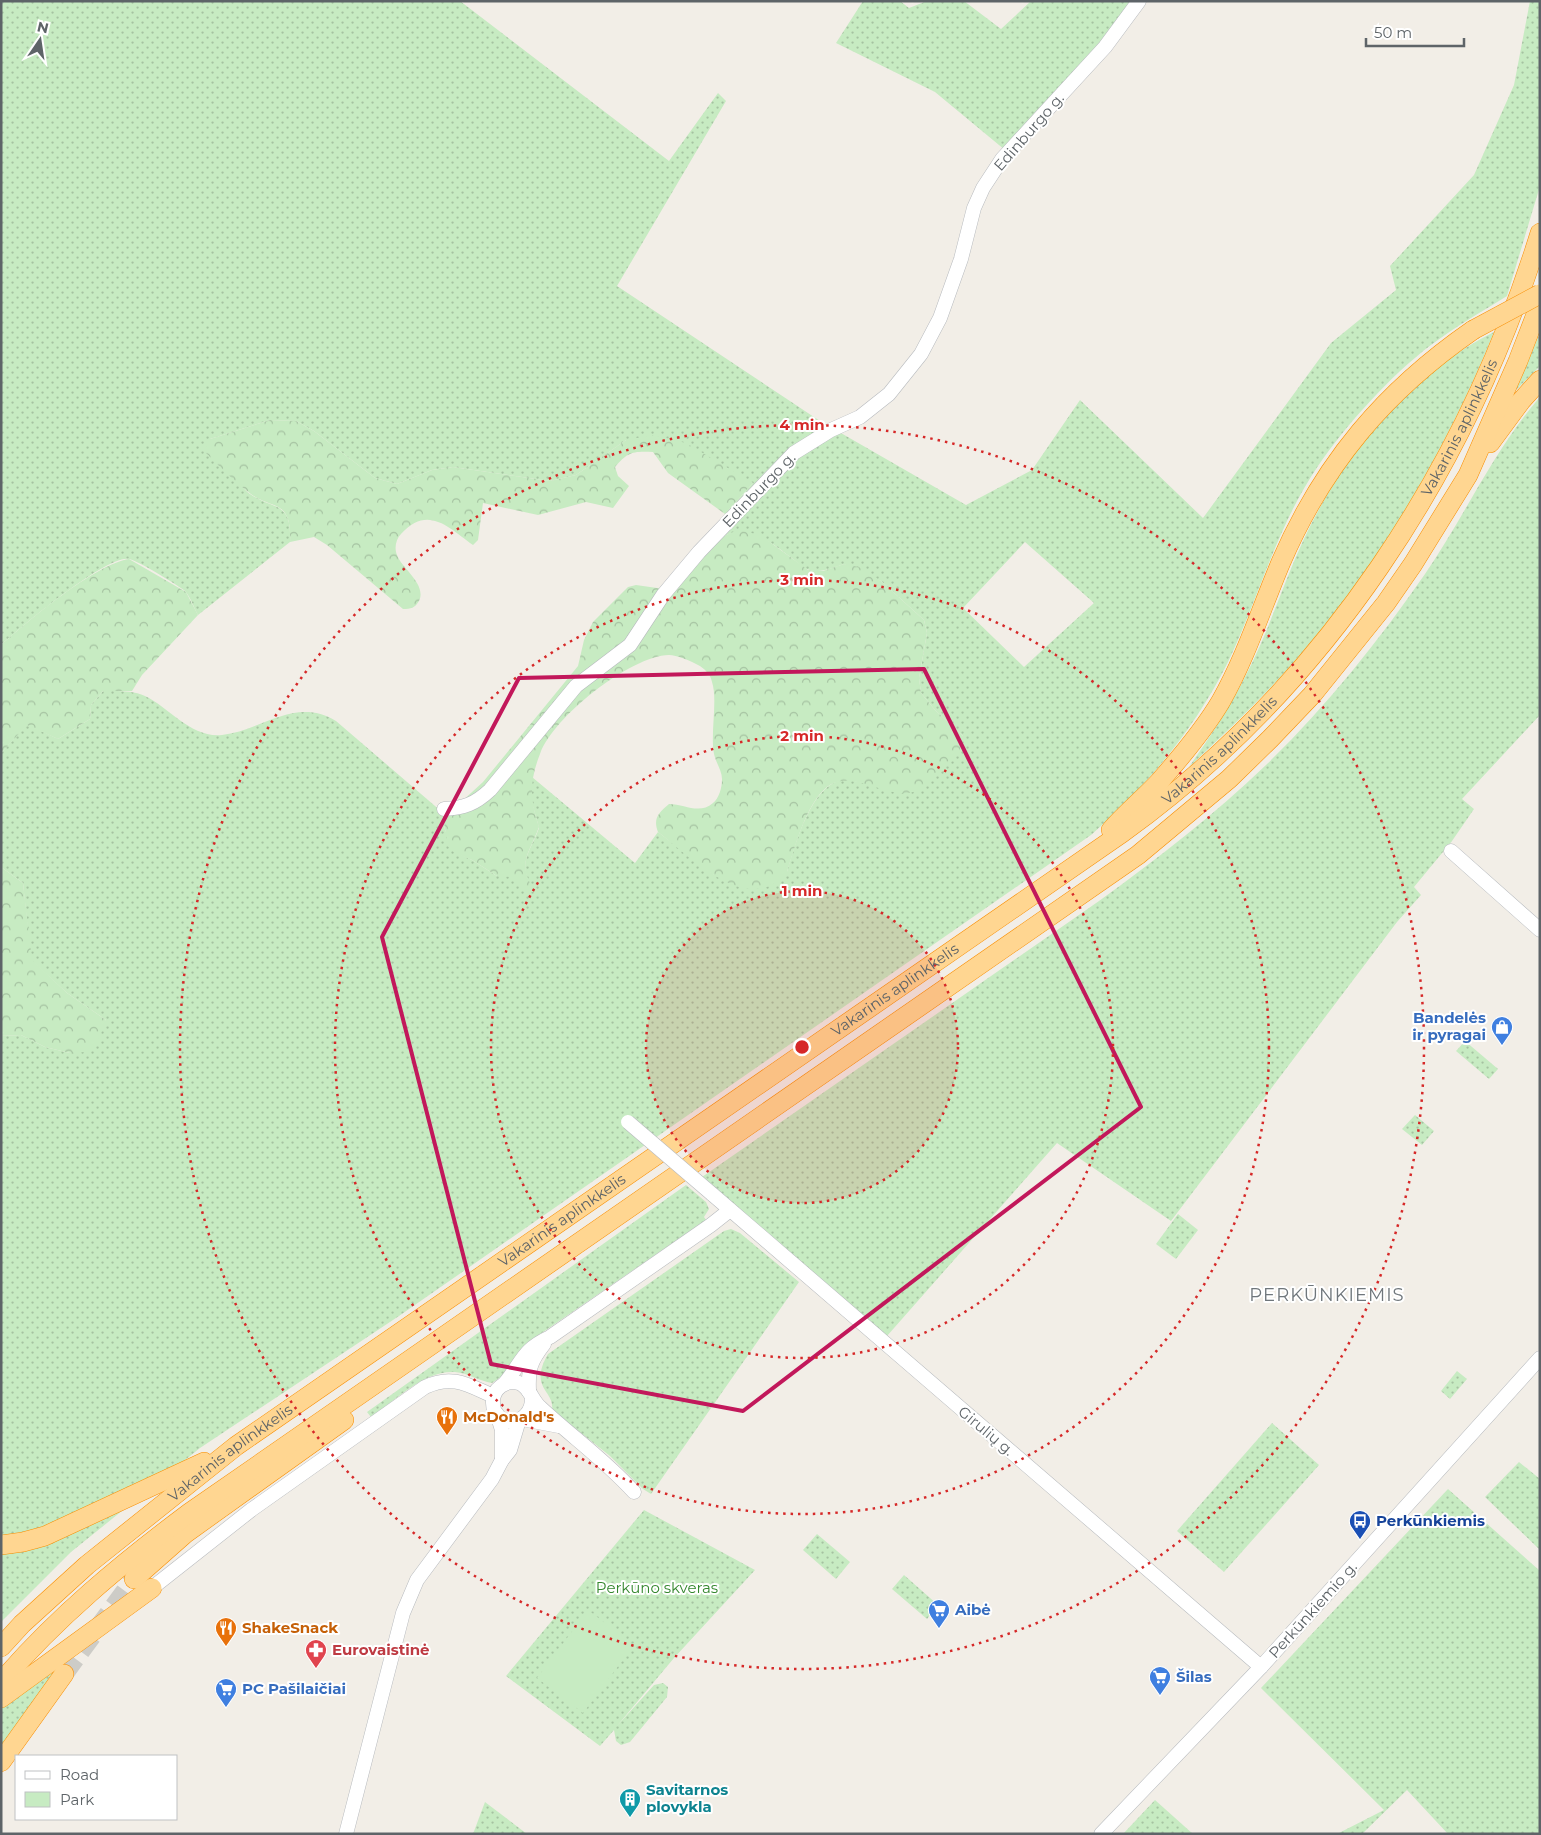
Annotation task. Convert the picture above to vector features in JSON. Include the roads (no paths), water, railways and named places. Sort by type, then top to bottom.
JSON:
[{"type":"highway","name":"Vakarinis aplinkkelis","points":[[1,1648],[22,1624],[87,1564],[236,1446],[1151,812],[1199,772],[1242,731],[1296,674],[1372,579],[1422,502],[1467,419],[1496,357],[1524,283],[1540,233]]},
{"type":"highway","points":[[1090,853],[1159,782],[1198,734],[1220,702],[1242,659],[1300,522],[1341,454],[1363,427],[1410,378],[1473,330],[1540,294]]},
{"type":"highway","name":"Vakarinis aplinkkelis","points":[[1,1682],[44,1635],[136,1552],[189,1513],[944,992],[1138,855],[1180,822],[1270,739],[1354,645],[1413,564],[1468,474],[1518,361],[1540,304]]},
{"type":"highway","points":[[1468,474],[1521,400],[1540,380]]},
{"type":"highway","points":[[134,1579],[186,1533],[312,1444],[428,1358],[455,1336],[479,1312]]},
{"type":"highway","points":[[1,1545],[45,1536],[236,1446]]},
{"type":"highway","points":[[1,1698],[152,1588]]},
{"type":"highway","points":[[1,1762],[64,1674]]},
{"type":"street","name":"Edinburgo g.","points":[[444,809],[464,808],[477,802],[490,790],[576,686],[630,645],[663,595],[699,552],[794,452],[831,430],[860,417],[889,394],[921,354],[940,318],[961,259],[974,208],[983,188],[1002,159],[1105,47],[1139,1]]},
{"type":"street","points":[[1451,852],[1540,930]]},
{"type":"street","name":"Girulių g.","points":[[628,1122],[1261,1667]]},
{"type":"street","points":[[506,1383],[525,1353],[533,1345],[550,1337],[730,1210]]},
{"type":"street","points":[[346,1834],[403,1613],[411,1590],[492,1479],[502,1460],[510,1450],[521,1420],[530,1412],[528,1372],[533,1358],[550,1337]]},
{"type":"street","name":"Perkūnkiemio g.","points":[[1101,1834],[1261,1667],[1540,1358]]},
{"type":"street","points":[[152,1588],[251,1510],[425,1387],[444,1380],[455,1381],[466,1383],[493,1396]]},
{"type":"street","points":[[502,1460],[502,1430],[492,1402],[493,1396],[500,1386],[506,1383],[519,1383],[559,1426],[596,1454],[634,1492]]},
{"type":"street","points":[[497,1414],[507,1421],[521,1420],[559,1426]]},
{"type":"tunnel","points":[[64,1674],[134,1579]]},
{"type":"place","name":"Bandelės ir pyragai","points":[[1502,1046]]},
{"type":"place","name":"McDonald's","points":[[447,1436]]},
{"type":"place","name":"Perkūnkiemis","points":[[1360,1540]]},
{"type":"place","name":"Aibė","points":[[939,1629]]},
{"type":"place","name":"ShakeSnack","points":[[226,1647]]},
{"type":"place","name":"Eurovaistinė","points":[[316,1669]]},
{"type":"place","name":"Šilas","points":[[1160,1696]]},
{"type":"place","name":"PC Pašilaičiai","points":[[226,1708]]},
{"type":"place","name":"Savitarnos plovykla","points":[[630,1818]]},
{"type":"district","name":"PERKŪNKIEMIS","points":[[1327,1295]]},
{"type":"park label","name":"Perkūno skveras","points":[[657,1588]]}]
